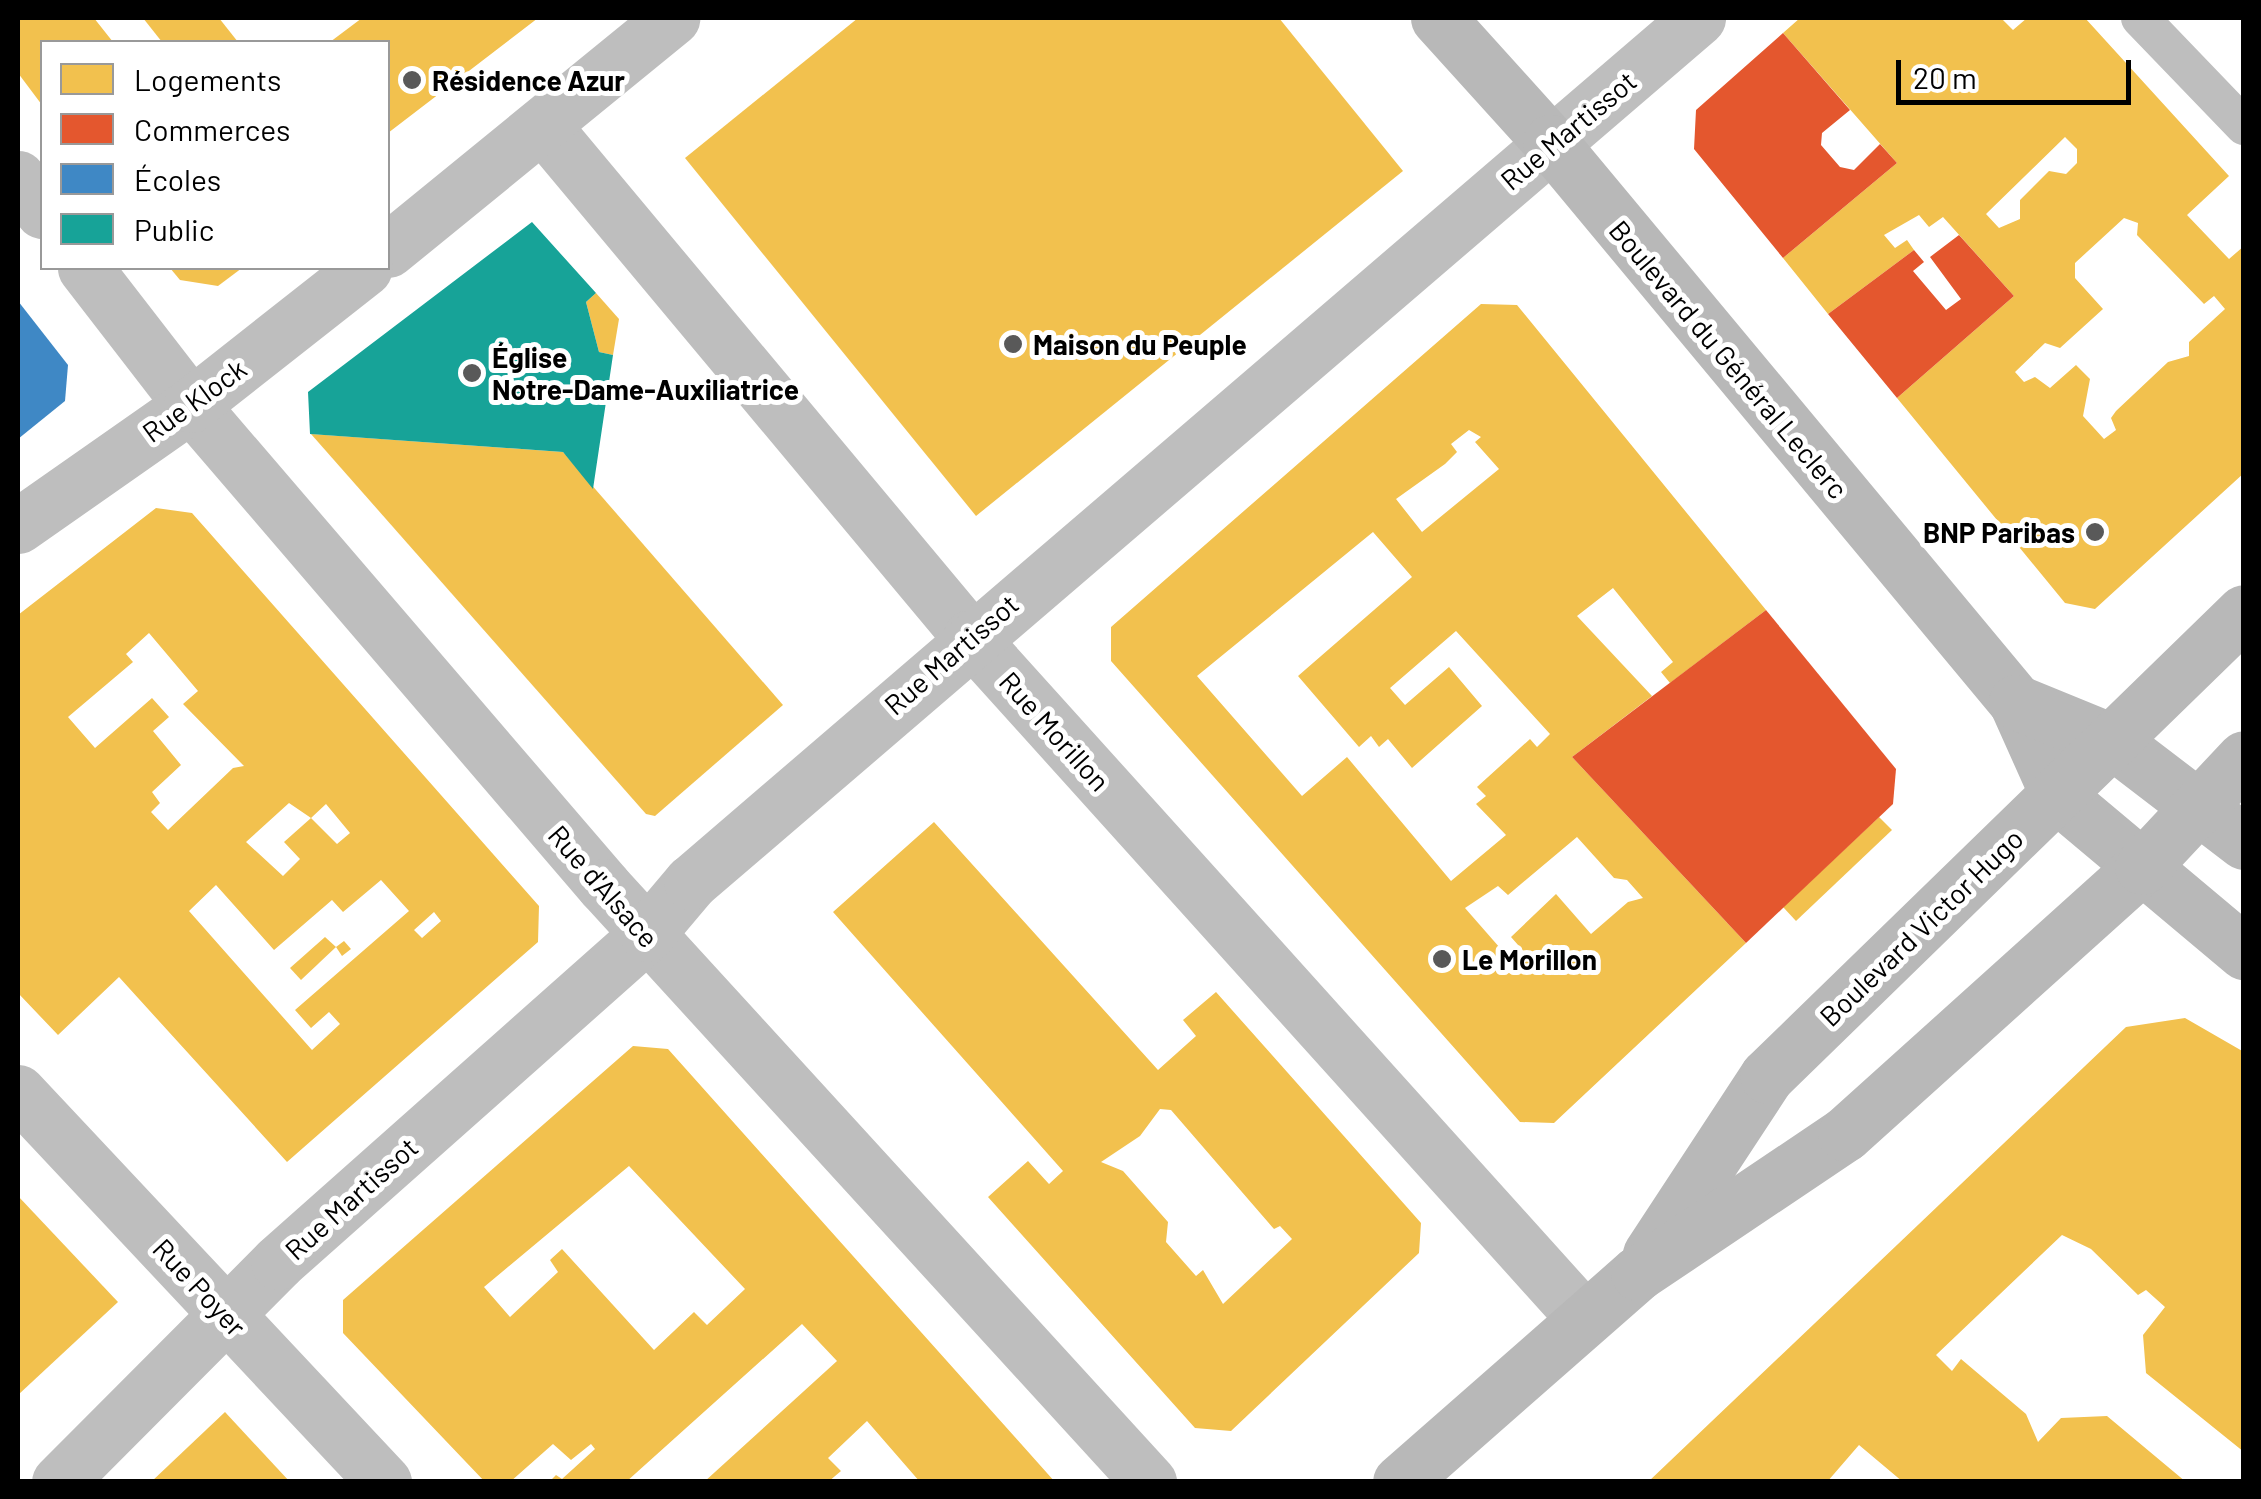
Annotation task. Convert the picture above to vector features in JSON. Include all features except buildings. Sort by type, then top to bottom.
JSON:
[{"type":"main road","name":"Boulevard du Général Leclerc","points":[[1438,18],[1550,142],[1950,631],[2016,702],[2058,796],[2244,952]]},
{"type":"main road","name":"Boulevard Victor Hugo","points":[[1638,1273],[1766,1076],[2244,612]]},
{"type":"main road","name":"Boulevard du Général Leclerc","points":[[2016,702],[2112,742],[2195,810],[2244,842]]},
{"type":"main road","name":"Boulevard Victor Hugo","points":[[1425,1475],[1585,1318],[1638,1273],[1845,1134],[2142,866],[2244,758]]},
{"type":"street","points":[[390,248],[544,127],[591,78],[672,18]]},
{"type":"street","name":"Rue Martissot","points":[[59,1482],[226,1314],[647,934],[690,882],[970,637],[1698,18]]},
{"type":"street","name":"Rue Morillon","points":[[544,127],[970,637],[1585,1318]]},
{"type":"street","points":[[18,178],[40,208]]},
{"type":"street","name":"Rue d'Alsace","points":[[87,270],[191,406],[647,934],[1149,1482]]},
{"type":"street","name":"Rue Klock","points":[[18,526],[191,406],[362,270]]},
{"type":"street","name":"Rue Poyer","points":[[18,1092],[384,1482]]},
{"type":"lane","points":[[2140,18],[2244,126]]},
{"type":"place","name":"Résidence Azur","points":[[412,80]]},
{"type":"place","name":"Maison du Peuple","points":[[1013,344]]},
{"type":"place","name":"Église Notre-Dame-Auxiliatrice","points":[[472,373]]},
{"type":"place","name":"BNP Paribas","points":[[2095,532]]},
{"type":"place","name":"Le Morillon","points":[[1442,959]]}]
